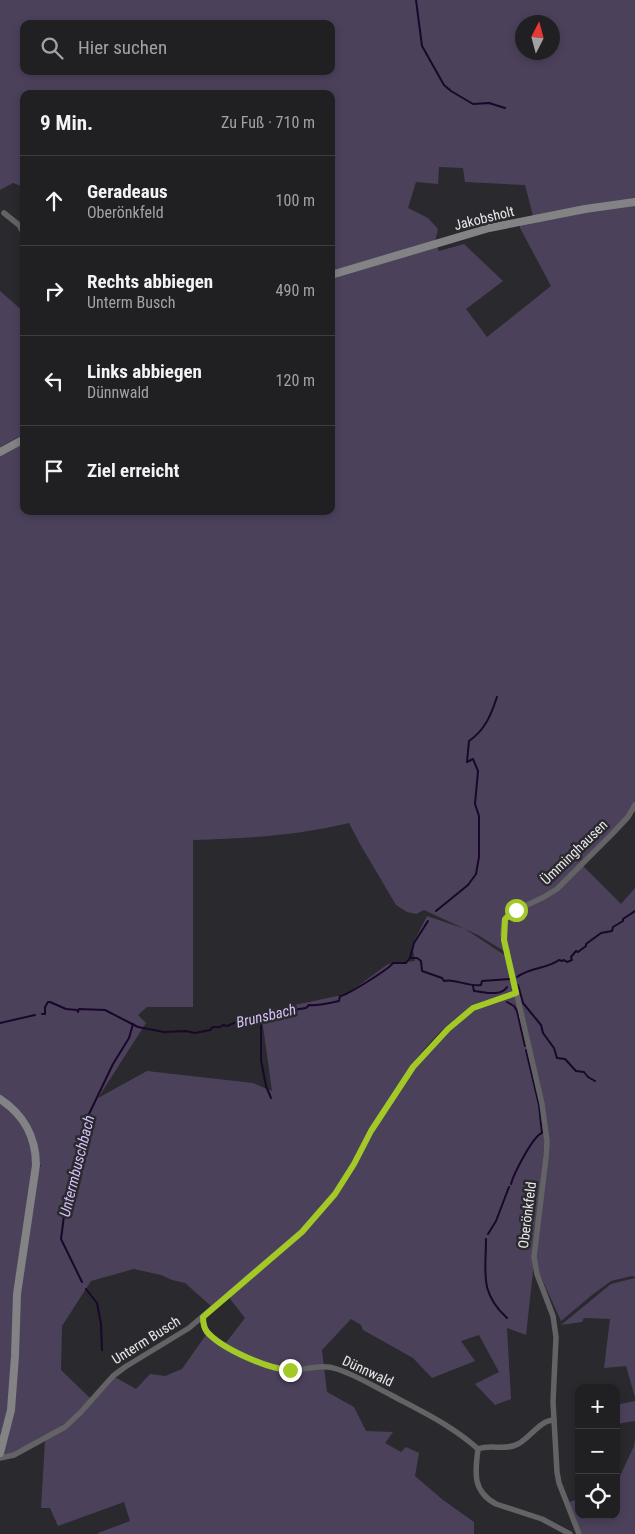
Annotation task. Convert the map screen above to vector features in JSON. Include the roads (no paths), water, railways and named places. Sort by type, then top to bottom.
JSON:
[{"type":"street","name":"Jakobsholt","points":[[335,274],[489,228],[585,209],[635,202]]},
{"type":"street","points":[[4,213],[20,227]]},
{"type":"street","points":[[0,452],[20,441]]},
{"type":"street","name":"Ümminghausen","points":[[504,927],[508,914],[557,889],[628,817],[635,805]]},
{"type":"street","name":"Oberönkfeld","points":[[504,927],[504,940],[542,1104],[545,1126],[546,1157],[534,1256],[537,1274],[552,1316],[556,1337],[553,1402],[559,1483],[579,1534]]},
{"type":"street","name":"Unterm Busch","points":[[0,1458],[14,1456],[65,1427],[113,1376],[165,1344],[203,1317],[302,1232],[335,1194],[354,1164],[371,1131],[413,1067],[448,1029],[473,1008],[516,993]]},
{"type":"street","points":[[0,1099],[17,1112],[27,1127],[36,1154],[17,1294],[16,1356],[11,1410],[0,1454]]},
{"type":"street","name":"Dünnwald","points":[[203,1317],[204,1326],[208,1332],[225,1345],[250,1359],[284,1370],[302,1370],[320,1366],[340,1370],[410,1405],[458,1432],[478,1449]]},
{"type":"street","points":[[554,1420],[544,1422],[530,1436],[516,1445],[505,1448],[488,1446],[478,1449],[474,1475],[480,1488],[496,1504],[542,1519],[570,1534]]},
{"type":"waterway","points":[[416,0],[422,46],[444,85],[473,104],[489,103],[505,108]]},
{"type":"waterway","points":[[436,911],[468,885],[476,874],[479,857],[479,816],[475,804],[478,771],[473,759],[467,762],[469,741],[475,737],[487,722],[497,697]]},
{"type":"waterway","points":[[517,977],[527,971],[559,960],[567,962],[572,960],[571,957],[576,951],[578,952],[601,933],[612,931],[613,927],[635,911]]},
{"type":"waterway","points":[[410,958],[414,943],[428,921]]},
{"type":"waterway","name":"Brunsbach","points":[[42,1014],[45,1014],[45,1007],[50,1002],[66,1009],[77,1010],[78,1012],[79,1009],[105,1010],[138,1027],[164,1032],[186,1031],[195,1033],[210,1030],[213,1027],[228,1026],[258,1017],[270,1016],[275,1012],[280,1015],[287,1011],[306,1008],[309,1005],[339,1001],[340,996],[367,982],[393,963],[406,963],[410,958],[417,958],[421,961],[422,971],[442,978],[444,981],[481,985],[482,981],[510,979]]},
{"type":"waterway","points":[[518,985],[523,1003],[541,1025],[543,1033],[554,1048],[557,1058],[565,1059],[576,1071],[584,1072],[595,1081]]},
{"type":"waterway","points":[[473,986],[474,991],[492,993],[501,992],[507,987]]},
{"type":"waterway","points":[[507,1002],[514,1006],[517,1011],[525,1046]]},
{"type":"waterway","name":"Brunsbach","points":[[0,1023],[35,1015]]},
{"type":"waterway","points":[[261,1020],[261,1060],[266,1086],[271,1098]]},
{"type":"waterway","name":"Untermbuschbach","points":[[82,1282],[61,1239],[65,1208],[74,1183],[77,1157],[89,1114],[113,1064],[129,1038],[133,1024]]},
{"type":"waterway","points":[[511,1184],[529,1148],[542,1133],[539,1105],[526,1050]]},
{"type":"waterway","points":[[488,1234],[496,1221],[509,1187]]},
{"type":"waterway","points":[[486,1239],[485,1272],[488,1291],[498,1309],[507,1318]]},
{"type":"waterway","name":"Untermbuschbach","points":[[86,1289],[97,1303],[101,1324],[102,1350]]}]
